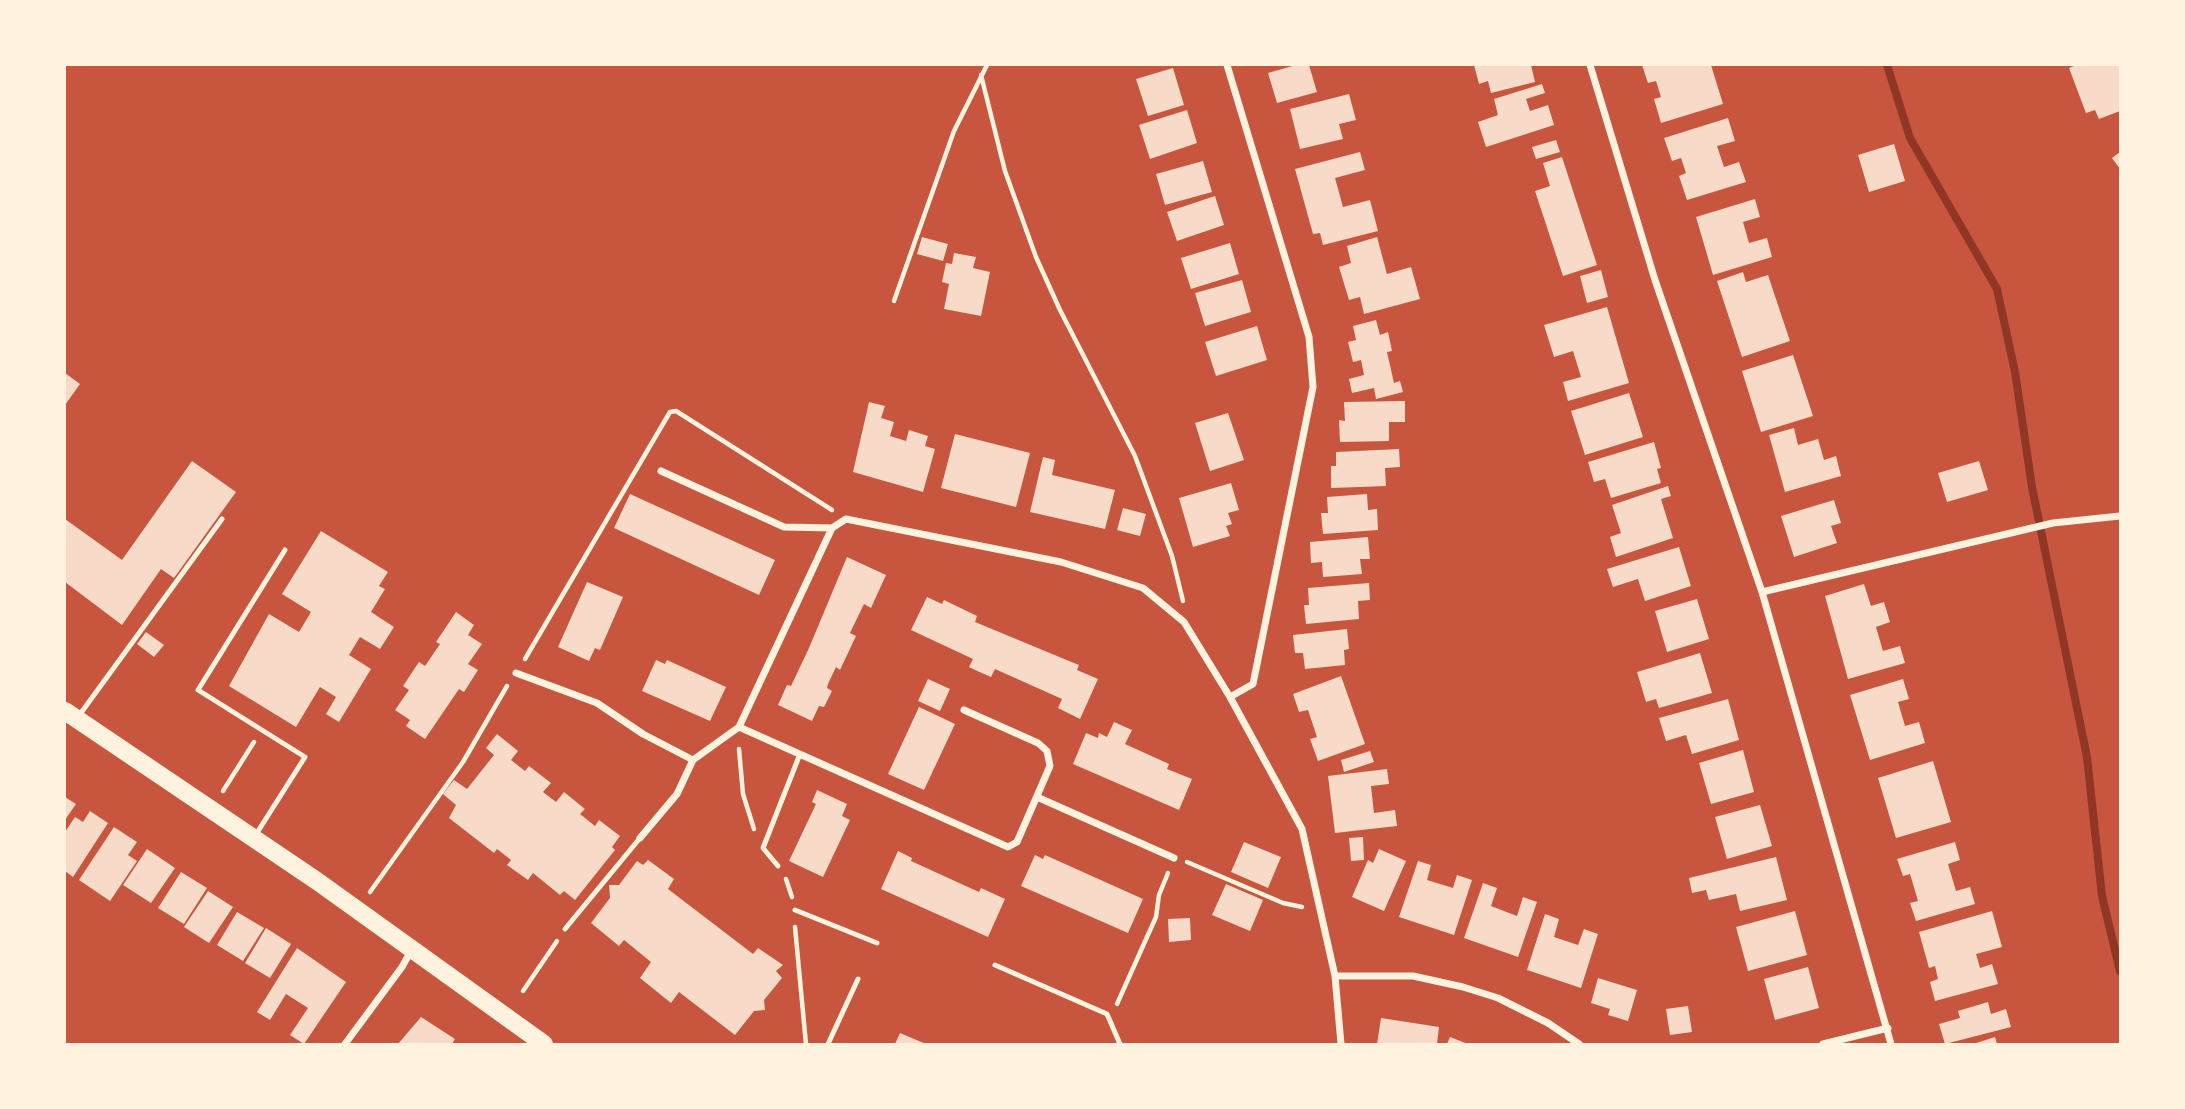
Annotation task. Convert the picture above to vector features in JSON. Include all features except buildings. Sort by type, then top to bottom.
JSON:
[{"type":"main road","points":[[70,715],[357,909],[544,1044]]},
{"type":"street","points":[[1227,65],[1310,337],[1313,387],[1253,684],[1230,697]]},
{"type":"street","points":[[1590,65],[1655,279],[1762,592],[1891,1044]]},
{"type":"street","points":[[661,471],[784,527],[832,528]]},
{"type":"street","points":[[1762,592],[2053,523],[2120,516]]},
{"type":"street","points":[[640,838],[677,794],[693,761],[739,727],[832,528],[846,519],[867,522],[1061,562],[1143,588],[1184,622],[1230,697],[1302,829],[1335,976],[1341,1044]]},
{"type":"street","points":[[516,673],[597,703],[643,734],[693,761]]},
{"type":"street","points":[[739,727],[1008,847],[1017,842],[1050,766],[1047,751],[1038,743],[964,710]]},
{"type":"street","points":[[1037,797],[1174,858]]},
{"type":"street","points":[[345,1044],[402,967],[412,948]]},
{"type":"street","points":[[1335,976],[1393,974],[1454,984],[1498,998],[1548,1023],[1579,1044]]},
{"type":"street","points":[[1822,1044],[1888,1028]]},
{"type":"lane","points":[[70,715],[222,519]]},
{"type":"lane","points":[[253,839],[305,757],[198,690],[285,550]]},
{"type":"lane","points":[[778,866],[763,848],[800,754]]},
{"type":"lane","points":[[565,929],[640,838]]},
{"type":"lane","points":[[795,910],[877,943]]},
{"type":"lane","points":[[995,965],[1107,1014],[1120,1044]]},
{"type":"lane","points":[[828,1044],[858,979]]},
{"type":"path","points":[[894,301],[954,131],[987,65]]},
{"type":"path","points":[[981,75],[1005,171],[1036,257],[1060,310],[1135,456],[1183,593],[1184,622]]},
{"type":"path","points":[[357,909],[404,848],[463,762],[579,566]]},
{"type":"path","points":[[739,727],[743,794],[751,824],[763,848]]},
{"type":"path","points":[[212,810],[262,730]]},
{"type":"path","points":[[1107,1014],[1118,1002],[1156,917],[1159,895],[1174,858],[1283,903],[1320,911]]},
{"type":"path","points":[[778,866],[791,891],[795,910],[806,1044]]},
{"type":"path","points":[[523,991],[565,929]]},
{"type":"waterway","points":[[1887,65],[1910,138],[1997,289],[2015,372],[2032,487],[2087,757],[2102,896],[2120,971]]}]
